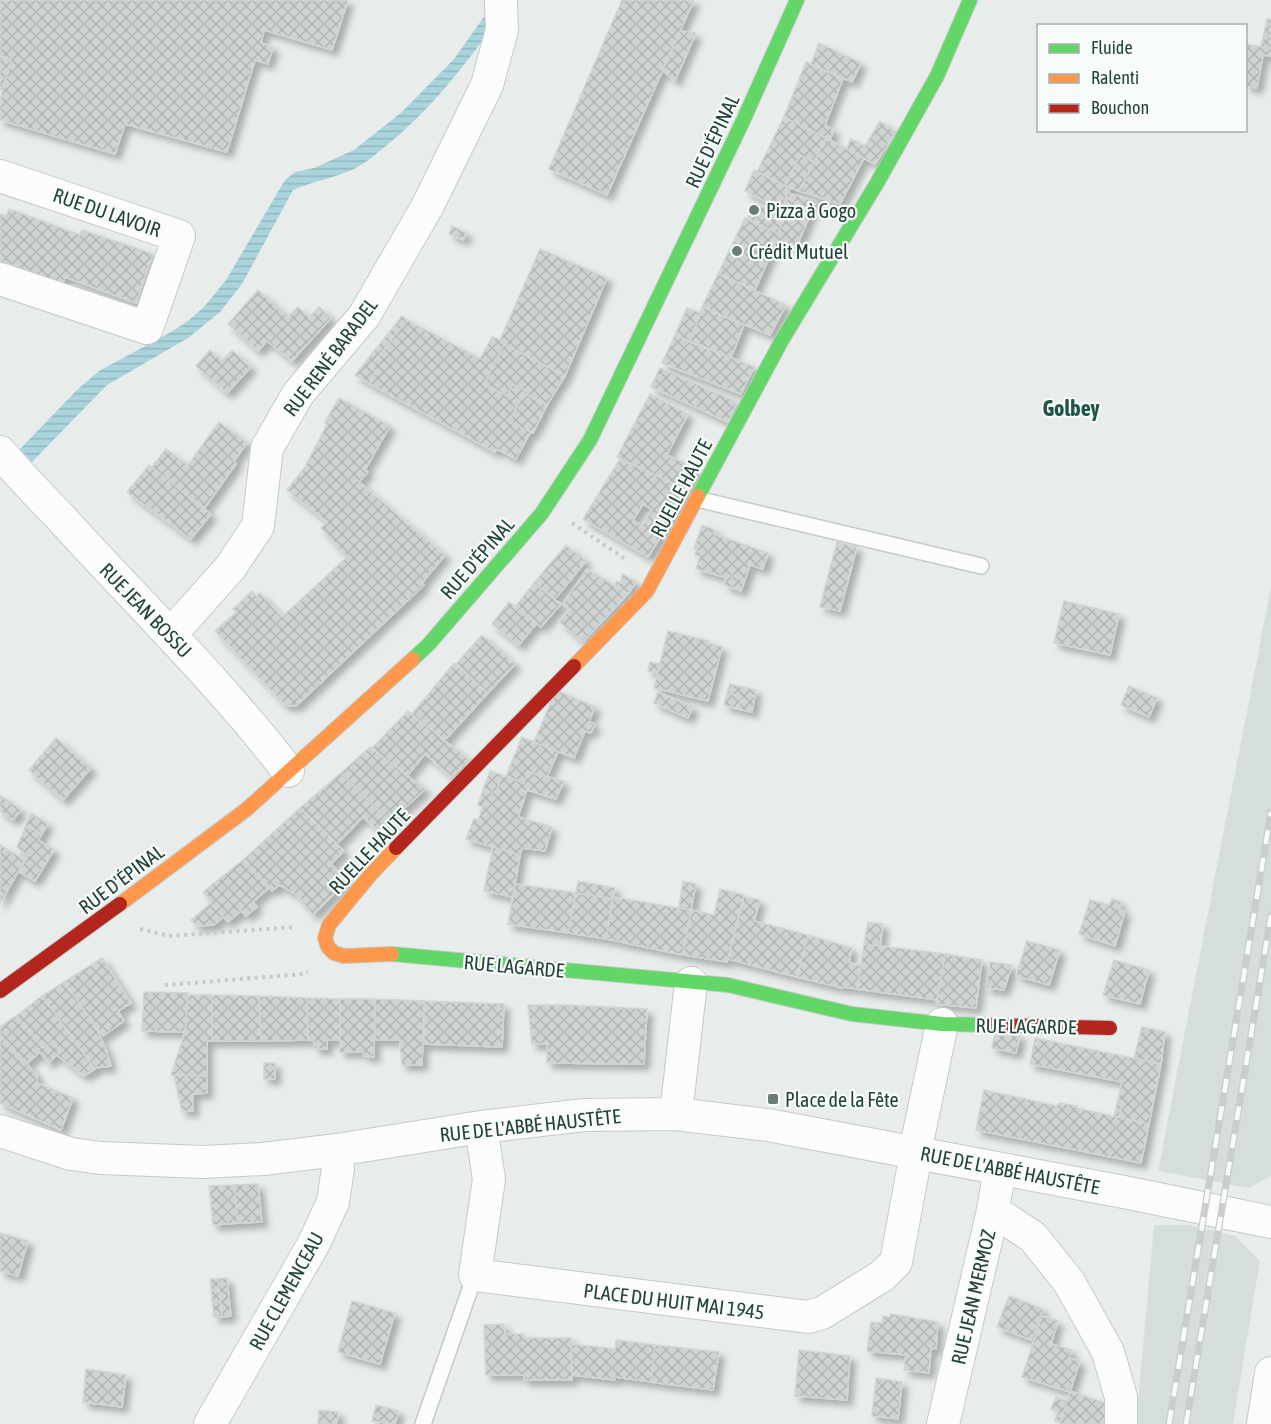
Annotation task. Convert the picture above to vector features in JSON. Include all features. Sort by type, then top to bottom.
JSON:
[{"type":"street","name":"RUE D'ÉPINAL","points":[[0,991],[247,809],[429,644],[546,506],[590,440],[743,121],[797,0]]},
{"type":"street","name":"RUELLE HAUTE","points":[[329,925],[370,874],[647,591],[782,340],[877,183],[937,76],[970,0]]},
{"type":"street","name":"RUE RENÉ BARADEL","points":[[170,635],[230,568],[258,526],[267,448],[298,394],[364,316],[427,207],[487,85],[501,15]]},
{"type":"street","name":"RUE DU LAVOIR","points":[[0,176],[180,236],[147,328],[0,279]]},
{"type":"street","name":"RUE JEAN BOSSU","points":[[0,452],[213,680],[262,736],[288,771]]},
{"type":"street","points":[[329,925],[326,933],[327,946],[338,956]]},
{"type":"street","name":"RUE LAGARDE","points":[[338,956],[357,959],[388,954],[728,985],[852,1014],[942,1024],[1110,1028]]},
{"type":"street","points":[[676,1114],[691,983]]},
{"type":"street","points":[[915,1152],[942,1024]]},
{"type":"street","name":"RUE DE L'ABBÉ HAUSTÊTE","points":[[0,1131],[71,1154],[101,1158],[203,1162],[263,1159],[337,1150],[481,1127],[584,1115],[676,1114],[768,1125],[1271,1222]]},
{"type":"street","points":[[475,1275],[489,1179],[481,1127]]},
{"type":"street","name":"RUE CLEMENCEAU","points":[[210,1424],[324,1223],[333,1202],[338,1168],[337,1150]]},
{"type":"street","name":"PLACE DU HUIT MAI 1945","points":[[475,1275],[808,1317],[822,1314],[882,1276],[896,1263],[915,1152]]},
{"type":"street","name":"RUE JEAN MERMOZ","points":[[943,1424],[992,1215],[1000,1169]]},
{"type":"street","points":[[992,1215],[1006,1219],[1033,1237],[1069,1282],[1108,1353],[1121,1397],[1121,1424]]},
{"type":"street","points":[[1263,1424],[1271,1373]]},
{"type":"lane","points":[[698,499],[981,566]]},
{"type":"lane","points":[[423,1424],[475,1275]]},
{"type":"path","points":[[546,506],[654,578]]},
{"type":"path","points":[[169,936],[329,925]]},
{"type":"path","points":[[165,985],[304,974],[338,956]]},
{"type":"shaded area","points":[[1271,587],[1271,1176],[1249,1188],[1158,1171]]},
{"type":"shaded area","points":[[1154,1225],[1190,1225],[1235,1236],[1260,1261],[1233,1424],[1136,1424]]},
{"type":"water","points":[[496,0],[513,0],[454,77],[423,112],[387,145],[358,167],[293,190],[242,284],[220,312],[188,338],[107,385],[32,462],[20,449],[78,389],[99,371],[171,332],[204,307],[226,280],[285,180],[295,172],[314,168],[354,150],[402,112],[454,59]]},
{"type":"building","points":[[0,0],[348,0],[332,50],[264,30],[261,43],[273,47],[268,64],[255,60],[227,152],[125,124],[115,154],[0,120],[0,100],[11,59],[0,56]]},
{"type":"building","points":[[622,0],[694,0],[607,195],[549,169]]},
{"type":"building","points":[[1267,19],[1271,20],[1271,56],[1263,55],[1257,88],[1247,86],[1247,44],[1261,47]]},
{"type":"building","points":[[680,31],[696,33],[675,81],[662,70]]},
{"type":"building","points":[[819,43],[861,63],[852,82],[811,64]]},
{"type":"building","points":[[0,56],[11,59],[2,91],[0,90]]},
{"type":"building","points":[[806,62],[843,79],[825,125],[834,130],[830,140],[784,117]]},
{"type":"building","points":[[784,117],[826,138],[814,162],[800,155],[785,186],[757,172]]},
{"type":"building","points":[[880,121],[896,132],[875,164],[846,149],[851,139],[865,146]]},
{"type":"building","points":[[826,138],[864,158],[840,204],[799,191]]},
{"type":"building","points":[[800,155],[814,162],[799,191],[785,186]]},
{"type":"building","points":[[754,170],[790,188],[781,209],[745,191]]},
{"type":"building","points":[[788,193],[816,201],[796,248],[777,240],[755,290],[718,274],[745,218],[777,233],[784,220],[790,219],[797,203],[786,198]]},
{"type":"building","points":[[786,198],[797,203],[790,219],[784,220],[777,233],[747,219],[755,202],[779,215]]},
{"type":"building","points":[[9,209],[80,235],[82,230],[153,254],[136,303],[65,277],[63,283],[0,261],[0,214],[6,216]]},
{"type":"building","points":[[452,226],[467,233],[463,240],[449,234]]},
{"type":"building","points":[[540,249],[607,278],[565,376],[504,344],[484,384],[507,396],[513,384],[525,390],[509,422],[533,433],[530,433],[516,459],[497,449],[495,452],[370,384],[376,372],[370,367],[407,320],[480,359],[492,337],[500,340]]},
{"type":"building","points":[[718,274],[786,305],[770,335],[702,307]]},
{"type":"building","points":[[258,290],[288,317],[298,307],[309,317],[319,307],[331,318],[292,361],[267,341],[258,351],[228,324]]},
{"type":"building","points":[[702,307],[744,325],[731,358],[690,342]]},
{"type":"building","points":[[687,308],[700,313],[690,342],[675,335]]},
{"type":"building","points":[[402,316],[407,320],[370,367],[376,372],[370,384],[355,375]]},
{"type":"building","points":[[675,335],[754,367],[741,394],[662,363]]},
{"type":"building","points":[[504,344],[565,376],[547,405],[523,393],[525,390],[513,384],[507,396],[484,384]]},
{"type":"building","points":[[210,350],[222,361],[232,350],[251,367],[227,393],[196,366]]},
{"type":"building","points":[[660,368],[737,402],[728,422],[651,387]]},
{"type":"building","points":[[523,393],[547,405],[533,433],[509,422]]},
{"type":"building","points":[[650,394],[688,414],[667,455],[696,469],[689,491],[617,457]]},
{"type":"building","points":[[339,398],[390,426],[365,470],[368,472],[359,482],[445,555],[422,583],[424,585],[296,706],[285,705],[215,631],[236,612],[233,609],[252,591],[256,596],[260,593],[282,617],[347,557],[321,528],[327,522],[287,490],[305,467],[327,424],[325,422]]},
{"type":"building","points":[[219,422],[247,443],[234,461],[236,464],[204,509],[152,467],[166,449],[188,465]]},
{"type":"building","points":[[620,459],[689,491],[648,557],[583,519]],"holes":[[[643,504],[652,509],[642,526],[633,520]]]},
{"type":"building","points":[[149,465],[211,514],[191,539],[127,492]]},
{"type":"building","points":[[702,525],[715,530],[714,534],[768,553],[763,569],[750,565],[745,580],[728,575],[727,578],[696,569],[700,556],[695,555],[697,550],[694,549]]},
{"type":"building","points":[[837,542],[857,547],[840,611],[820,607]]},
{"type":"building","points":[[566,545],[586,561],[555,599],[534,583]]},
{"type":"building","points":[[587,569],[628,594],[583,642],[560,622],[570,609],[563,604]]},
{"type":"building","points":[[623,574],[636,582],[628,594],[614,586],[617,581],[620,583]]},
{"type":"building","points":[[728,575],[745,580],[741,591],[724,585]]},
{"type":"building","points":[[534,583],[561,604],[541,627],[515,607]]},
{"type":"building","points":[[1064,601],[1119,614],[1110,655],[1054,643]]},
{"type":"building","points":[[509,602],[537,623],[519,645],[492,624]]},
{"type":"building","points":[[668,631],[709,641],[708,643],[722,647],[708,701],[654,688]]},
{"type":"building","points":[[482,635],[515,664],[488,693],[456,664]]},
{"type":"building","points":[[650,662],[660,664],[657,673],[648,671]]},
{"type":"building","points":[[454,663],[488,693],[445,740],[412,714]]},
{"type":"building","points":[[730,684],[756,690],[752,712],[738,709],[741,697],[727,693]]},
{"type":"building","points":[[1129,686],[1157,698],[1149,717],[1121,705]]},
{"type":"building","points":[[556,690],[595,707],[589,722],[595,724],[591,733],[585,731],[574,758],[534,742]]},
{"type":"building","points":[[658,692],[693,707],[688,718],[654,703]]},
{"type":"building","points":[[727,693],[741,697],[738,709],[724,705]]},
{"type":"building","points":[[408,711],[469,760],[452,777],[425,754],[407,776],[372,748]]},
{"type":"building","points":[[522,737],[558,752],[547,777],[529,772],[524,783],[506,776]]},
{"type":"building","points":[[56,738],[91,768],[63,800],[29,770]]},
{"type":"building","points":[[370,747],[425,789],[390,822],[341,773]]},
{"type":"building","points":[[490,771],[502,775],[496,793],[483,790]]},
{"type":"building","points":[[529,772],[564,781],[556,799],[527,790],[518,817],[552,827],[545,851],[522,848],[520,855],[466,839],[474,819],[478,820],[483,807],[478,805],[483,790],[496,793],[502,775],[524,783]]},
{"type":"building","points":[[341,773],[390,822],[379,832],[363,817],[337,844],[300,808]]},
{"type":"building","points":[[0,795],[21,810],[13,820],[0,811]]},
{"type":"building","points":[[300,808],[344,851],[331,864],[347,881],[313,915],[296,894],[279,885],[272,891],[243,860]]},
{"type":"building","points":[[31,813],[48,824],[42,834],[26,825]]},
{"type":"building","points":[[26,825],[42,834],[38,840],[54,850],[35,881],[19,872],[28,856],[17,847]]},
{"type":"building","points":[[0,845],[25,860],[0,903]]},
{"type":"building","points":[[493,847],[520,855],[513,897],[484,891]]},
{"type":"building","points":[[243,860],[269,888],[253,902],[257,907],[246,916],[241,911],[228,922],[223,917],[214,925],[197,926],[191,920],[212,902],[203,892]]},
{"type":"building","points":[[578,881],[615,888],[613,899],[576,893]]},
{"type":"building","points":[[683,881],[696,884],[691,910],[679,908]]},
{"type":"building","points":[[515,884],[576,893],[568,933],[508,924]]},
{"type":"building","points":[[720,889],[744,895],[727,962],[683,955],[691,910],[714,915]]},
{"type":"building","points":[[576,893],[613,899],[606,939],[568,933]]},
{"type":"building","points":[[613,897],[691,910],[683,955],[606,939]]},
{"type":"building","points":[[744,897],[760,900],[754,921],[808,935],[797,977],[728,959]]},
{"type":"building","points":[[1112,899],[1121,902],[1119,910],[1125,911],[1115,946],[1079,934],[1090,900],[1109,905]]},
{"type":"building","points":[[868,922],[883,924],[880,946],[864,944]]},
{"type":"building","points":[[808,935],[852,948],[849,962],[861,966],[857,989],[842,988],[797,977]]},
{"type":"building","points":[[1027,941],[1060,950],[1049,985],[1016,976]]},
{"type":"building","points":[[864,944],[945,954],[937,1000],[857,989]]},
{"type":"building","points":[[945,954],[982,960],[976,1008],[936,1004]]},
{"type":"building","points":[[102,958],[131,1003],[118,1011],[124,1021],[103,1036],[64,982]]},
{"type":"building","points":[[1114,960],[1149,970],[1140,1004],[1103,995]]},
{"type":"building","points":[[990,962],[1012,965],[1004,990],[986,988]]},
{"type":"building","points":[[64,982],[94,1024],[111,1066],[94,1068],[42,996]]},
{"type":"building","points":[[144,992],[188,993],[185,1032],[142,1031]]},
{"type":"building","points":[[188,995],[212,995],[212,1041],[207,1041],[207,1076],[171,1075],[185,1032]]},
{"type":"building","points":[[212,995],[259,996],[261,1041],[212,1041]]},
{"type":"building","points":[[42,996],[95,1069],[84,1076],[57,1055],[60,1051],[52,1041],[44,1048],[16,1016]]},
{"type":"building","points":[[259,996],[307,998],[308,1040],[261,1041]]},
{"type":"building","points":[[307,998],[340,999],[340,1040],[327,1040],[327,1049],[315,1049],[314,1041],[308,1040]]},
{"type":"building","points":[[340,999],[375,999],[374,1057],[364,1056],[363,1052],[340,1052]]},
{"type":"building","points":[[375,999],[424,1001],[422,1065],[402,1065],[400,1040],[375,1040]]},
{"type":"building","points":[[424,1001],[504,1004],[502,1047],[424,1044]]},
{"type":"building","points":[[528,1005],[647,1009],[644,1064],[547,1063],[547,1044],[532,1044]]},
{"type":"building","points":[[16,1016],[44,1048],[52,1041],[60,1051],[49,1063],[40,1052],[25,1065],[0,1036],[0,1027]]},
{"type":"building","points":[[1142,1027],[1165,1032],[1161,1064],[1134,1058]]},
{"type":"building","points":[[996,1030],[1020,1035],[1016,1053],[992,1048]]},
{"type":"building","points":[[0,1036],[37,1075],[37,1083],[73,1098],[61,1130],[0,1103]]},
{"type":"building","points":[[1035,1038],[1161,1064],[1149,1124],[1119,1117],[1123,1101],[1118,1100],[1122,1082],[1030,1064]]},
{"type":"building","points":[[264,1063],[275,1063],[275,1079],[264,1079]]},
{"type":"building","points":[[174,1075],[207,1076],[207,1093],[193,1094],[193,1111],[182,1111]]},
{"type":"building","points":[[984,1090],[1057,1106],[1059,1103],[1077,1106],[1076,1108],[1149,1124],[1141,1163],[976,1130]]},
{"type":"building","points":[[1118,1100],[1123,1101],[1119,1117],[1114,1116]]},
{"type":"building","points":[[258,1184],[262,1222],[238,1223],[234,1185]]},
{"type":"building","points":[[234,1185],[238,1223],[213,1225],[209,1186]]},
{"type":"building","points":[[0,1233],[28,1241],[18,1276],[0,1271]]},
{"type":"building","points":[[227,1278],[231,1316],[222,1317],[218,1279]]},
{"type":"building","points":[[210,1279],[218,1279],[222,1317],[214,1317]]},
{"type":"building","points":[[1009,1296],[1043,1309],[1031,1340],[997,1327]]},
{"type":"building","points":[[352,1301],[395,1313],[380,1364],[338,1352]]},
{"type":"building","points":[[891,1314],[938,1322],[936,1349],[931,1348],[929,1373],[904,1370],[906,1355],[867,1351],[871,1322],[882,1323],[883,1316],[890,1317]]},
{"type":"building","points":[[1042,1316],[1058,1321],[1051,1344],[1072,1350],[1069,1358],[1080,1361],[1070,1392],[1022,1377]]},
{"type":"building","points":[[504,1324],[505,1334],[523,1334],[523,1338],[571,1338],[572,1380],[524,1380],[524,1375],[486,1375],[484,1325]]},
{"type":"building","points":[[616,1340],[655,1345],[651,1382],[615,1377],[615,1380],[572,1375],[571,1344],[615,1349]]},
{"type":"building","points":[[655,1345],[719,1352],[713,1390],[651,1382]]},
{"type":"building","points":[[799,1350],[850,1356],[847,1400],[795,1396]]},
{"type":"building","points":[[86,1369],[126,1375],[122,1407],[83,1402]]},
{"type":"building","points":[[876,1378],[902,1382],[898,1419],[872,1416]]},
{"type":"building","points":[[1070,1391],[1108,1404],[1109,1424],[1060,1424]]},
{"type":"building","points":[[1056,1397],[1067,1401],[1060,1423],[1055,1421],[1058,1412],[1051,1409]]},
{"type":"building","points":[[376,1405],[399,1411],[395,1424],[372,1421]]},
{"type":"building","points":[[319,1410],[338,1412],[337,1424],[318,1424]]},
{"type":"railway","points":[[1169,1424],[1271,812]]},
{"type":"railway","points":[[1186,1424],[1271,915]]},
{"type":"traffic: fast","points":[[413,659],[429,644],[542,513],[590,440],[743,121],[797,0]]},
{"type":"traffic: fast","points":[[698,496],[782,340],[877,183],[937,76],[970,0]]},
{"type":"traffic: fast","points":[[392,954],[728,985],[852,1014],[942,1024],[992,1025]]},
{"type":"traffic: slow","points":[[574,666],[647,591],[698,496]]},
{"type":"traffic: slow","points":[[120,904],[247,809],[413,659]]},
{"type":"traffic: slow","points":[[392,954],[344,956],[334,953],[328,947],[325,938],[329,925],[396,848]]},
{"type":"traffic: jam","points":[[396,848],[574,666]]},
{"type":"traffic: jam","points":[[0,991],[120,904]]},
{"type":"traffic: jam","points":[[992,1025],[1110,1028]]},
{"type":"place","name":"Pizza à Gogo","points":[[754,210]]},
{"type":"place","name":"Crédit Mutuel","points":[[737,251]]},
{"type":"place","name":"Place de la Fête","points":[[773,1099]]},
{"type":"district","name":"Golbey","points":[[1071,408]]}]
